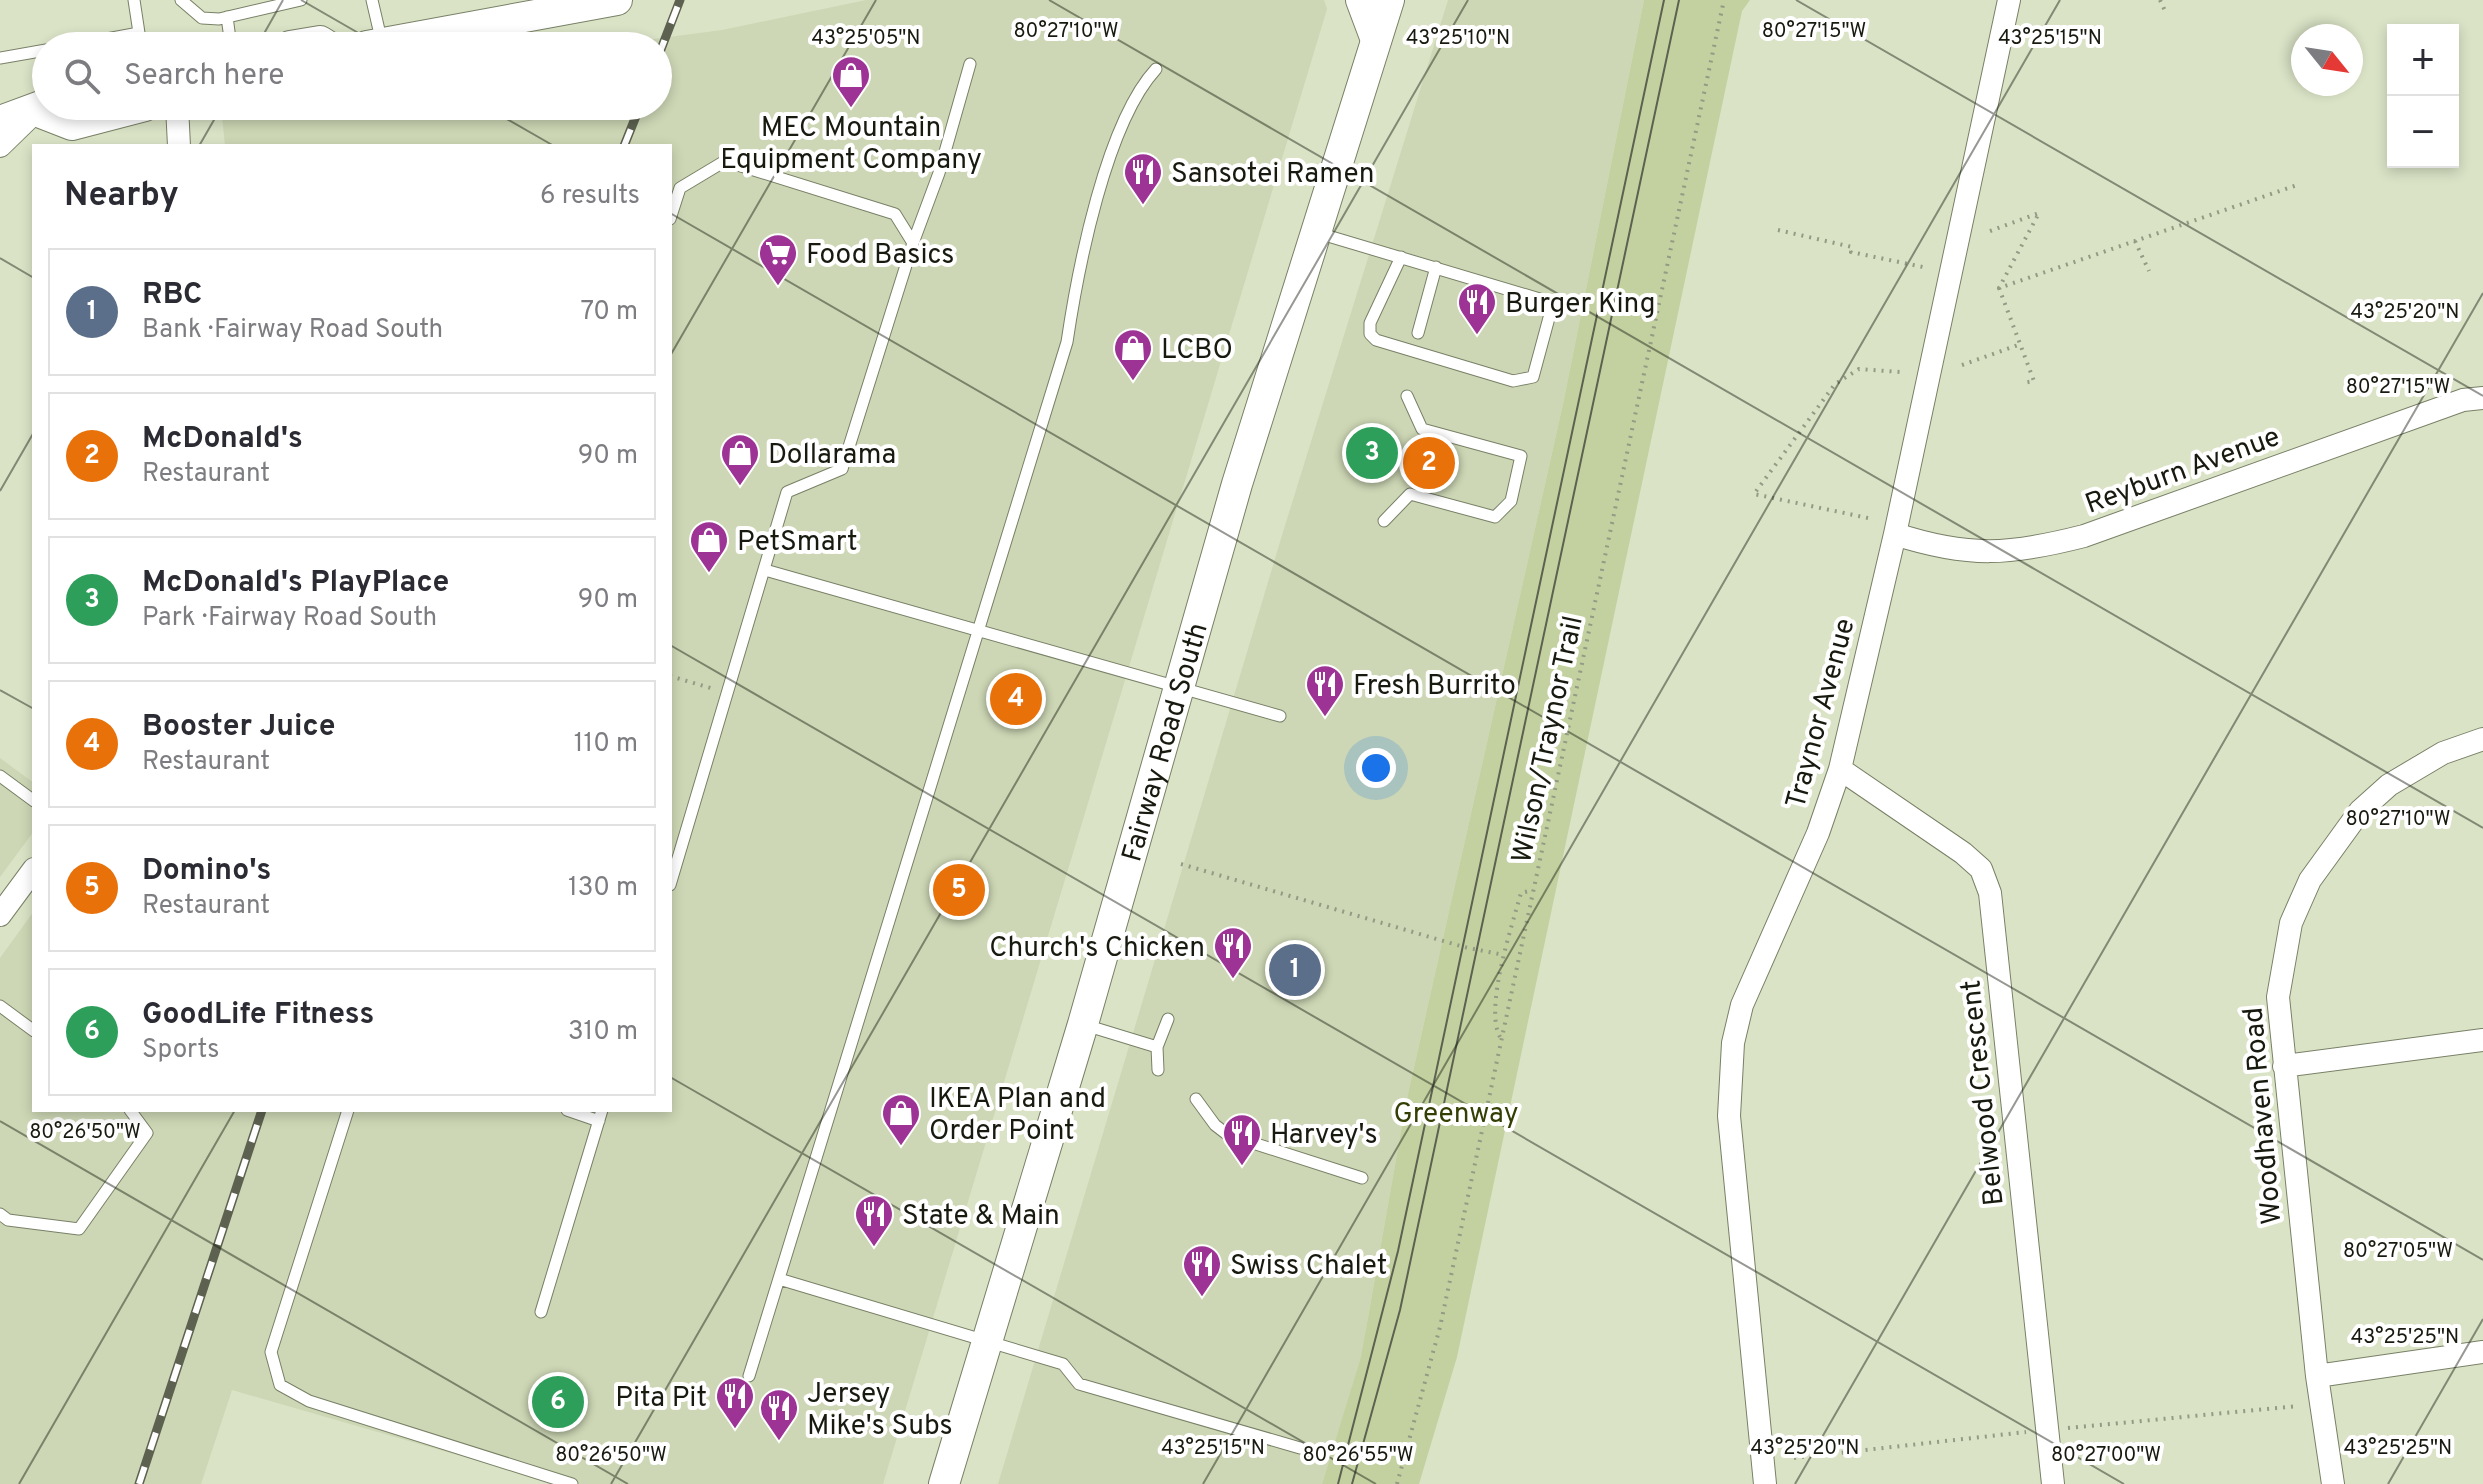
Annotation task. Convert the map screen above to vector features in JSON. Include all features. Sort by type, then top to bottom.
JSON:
[{"type":"main road","points":[[444,32],[615,0]]},
{"type":"main road","points":[[1361,0],[1376,40]]},
{"type":"main road","name":"Fairway Road South","points":[[944,1484],[984,1343],[1083,1024],[1314,232],[1389,0]]},
{"type":"main road","points":[[0,121],[32,111]]},
{"type":"main road","points":[[63,120],[72,125],[91,120]]},
{"type":"street","name":"Traynor Avenue","points":[[1765,1484],[1729,1116],[1733,1043],[1742,1005],[1818,833],[1840,769],[1895,534],[2009,0]]},
{"type":"street","points":[[0,146],[32,116]]},
{"type":"street","points":[[178,120],[179,144]]},
{"type":"street","name":"Reyburn Avenue","points":[[1895,534],[1948,550],[1986,553],[2040,547],[2084,536],[2463,400],[2483,398]]},
{"type":"street","name":"Woodhaven Road","points":[[2333,1484],[2317,1376],[2278,997],[2291,923],[2310,880],[2352,821],[2389,785],[2443,753],[2483,739]]},
{"type":"street","name":"Belwood Crescent","points":[[1840,769],[1963,853],[1981,869],[1990,893],[2053,1484]]},
{"type":"street","points":[[0,915],[32,872]]},
{"type":"street","points":[[2284,1066],[2483,1040]]},
{"type":"street","points":[[2317,1376],[2483,1352]]},
{"type":"lane","points":[[134,0],[139,32]]},
{"type":"lane","points":[[181,0],[202,18],[227,17],[301,0]]},
{"type":"lane","points":[[372,0],[373,32]]},
{"type":"lane","points":[[227,17],[229,32]]},
{"type":"lane","points":[[0,58],[32,52]]},
{"type":"lane","points":[[672,878],[787,492],[842,469],[913,243],[939,173],[970,64]]},
{"type":"lane","points":[[749,1376],[1067,342],[1075,289],[1110,159],[1137,89],[1156,69]]},
{"type":"lane","points":[[672,213],[680,188],[725,161],[895,214],[913,243]]},
{"type":"lane","points":[[1314,232],[1436,267],[1553,303],[1533,377],[1513,381],[1376,340],[1370,334],[1370,323],[1401,257]]},
{"type":"lane","points":[[1418,333],[1436,267]]},
{"type":"lane","points":[[1384,521],[1410,494],[1495,517],[1511,501],[1521,456],[1422,429],[1407,396]]},
{"type":"lane","points":[[765,570],[1280,716]]},
{"type":"lane","points":[[0,776],[32,800]]},
{"type":"lane","points":[[0,1006],[32,1030]]},
{"type":"lane","points":[[1158,1070],[1157,1047],[1168,1019]]},
{"type":"lane","points":[[1083,1024],[1157,1047]]},
{"type":"lane","points":[[1196,1099],[1215,1125],[1228,1135],[1362,1178]]},
{"type":"lane","points":[[0,1214],[8,1220],[79,1229],[147,1133],[131,1112]]},
{"type":"lane","points":[[347,1112],[271,1352],[280,1385],[309,1401],[572,1484]]},
{"type":"lane","points":[[541,1312],[600,1115],[580,1112]]},
{"type":"lane","points":[[779,1279],[984,1343],[1063,1364],[1079,1384],[1300,1448]]},
{"type":"path","name":"Wilson/Traynor Trail","points":[[1397,1484],[1440,1327],[1724,0]]},
{"type":"path","points":[[2160,0],[2166,13]]},
{"type":"path","points":[[1999,288],[2300,184]]},
{"type":"path","points":[[1990,231],[2039,213],[1999,288],[2034,381],[2023,383]]},
{"type":"path","points":[[1778,230],[1852,247],[1851,252],[1923,267]]},
{"type":"path","points":[[2135,241],[2149,271]]},
{"type":"path","points":[[1962,365],[2021,344]]},
{"type":"path","points":[[1868,518],[1754,494],[1835,384],[1859,369],[1900,372]]},
{"type":"path","points":[[672,677],[728,693]]},
{"type":"path","points":[[1181,864],[1504,955]]},
{"type":"path","points":[[1501,1039],[1494,1026],[1504,955],[1521,893],[1533,890]]},
{"type":"path","points":[[2058,1429],[2307,1405]]},
{"type":"path","points":[[1794,1458],[2034,1431]]},
{"type":"shaded area","points":[[866,0],[1324,0],[1327,9],[883,1484],[558,1484],[232,1390],[201,1484],[0,1484],[0,958],[32,914],[32,1112],[672,1112],[672,144],[225,144],[222,120],[672,120],[672,37],[722,30]]},
{"type":"shaded area","points":[[1448,0],[1644,0],[1563,404],[1406,1103],[1365,1334],[1504,905],[1322,1484],[998,1484],[1283,532]]},
{"type":"shaded area","points":[[0,758],[32,782],[32,834],[0,877]]},
{"type":"green space","name":"Greenway","points":[[1644,0],[1750,0],[1742,11],[1457,1357],[1419,1484],[1322,1484],[1361,1357],[1406,1103],[1563,404]]},
{"type":"tram line","points":[[1338,1484],[1398,1251],[1664,0]]},
{"type":"tram line","points":[[1352,1484],[1400,1310],[1679,0]]},
{"type":"railway","points":[[668,32],[680,0]]},
{"type":"railway","points":[[625,144],[634,120]]},
{"type":"railway","points":[[139,1484],[261,1112]]},
{"type":"place","name":"MEC Mountain Equipment Company","points":[[851,109]]},
{"type":"place","name":"Sansotei Ramen","points":[[1143,206]]},
{"type":"place","name":"Food Basics","points":[[778,287]]},
{"type":"place","name":"Burger King","points":[[1477,336]]},
{"type":"place","name":"LCBO","points":[[1133,382]]},
{"type":"place","name":"McDonald's PlayPlace","points":[[1372,453]]},
{"type":"place","name":"McDonald's","points":[[1429,463]]},
{"type":"place","name":"Dollarama","points":[[740,487]]},
{"type":"place","name":"PetSmart","points":[[709,574]]},
{"type":"place","name":"Booster Juice","points":[[1016,699]]},
{"type":"place","name":"Fresh Burrito","points":[[1325,718]]},
{"type":"place","name":"Domino's","points":[[959,890]]},
{"type":"place","name":"RBC","points":[[1295,970]]},
{"type":"place","name":"Church's Chicken","points":[[1233,980]]},
{"type":"place","name":"IKEA Plan and Order Point","points":[[901,1147]]},
{"type":"place","name":"Harvey's","points":[[1242,1167]]},
{"type":"place","name":"State & Main","points":[[874,1248]]},
{"type":"place","name":"Swiss Chalet","points":[[1202,1298]]},
{"type":"place","name":"GoodLife Fitness","points":[[558,1402]]},
{"type":"place","name":"Pita Pit","points":[[735,1430]]},
{"type":"place","name":"Jersey Mike's Subs","points":[[779,1442]]}]
